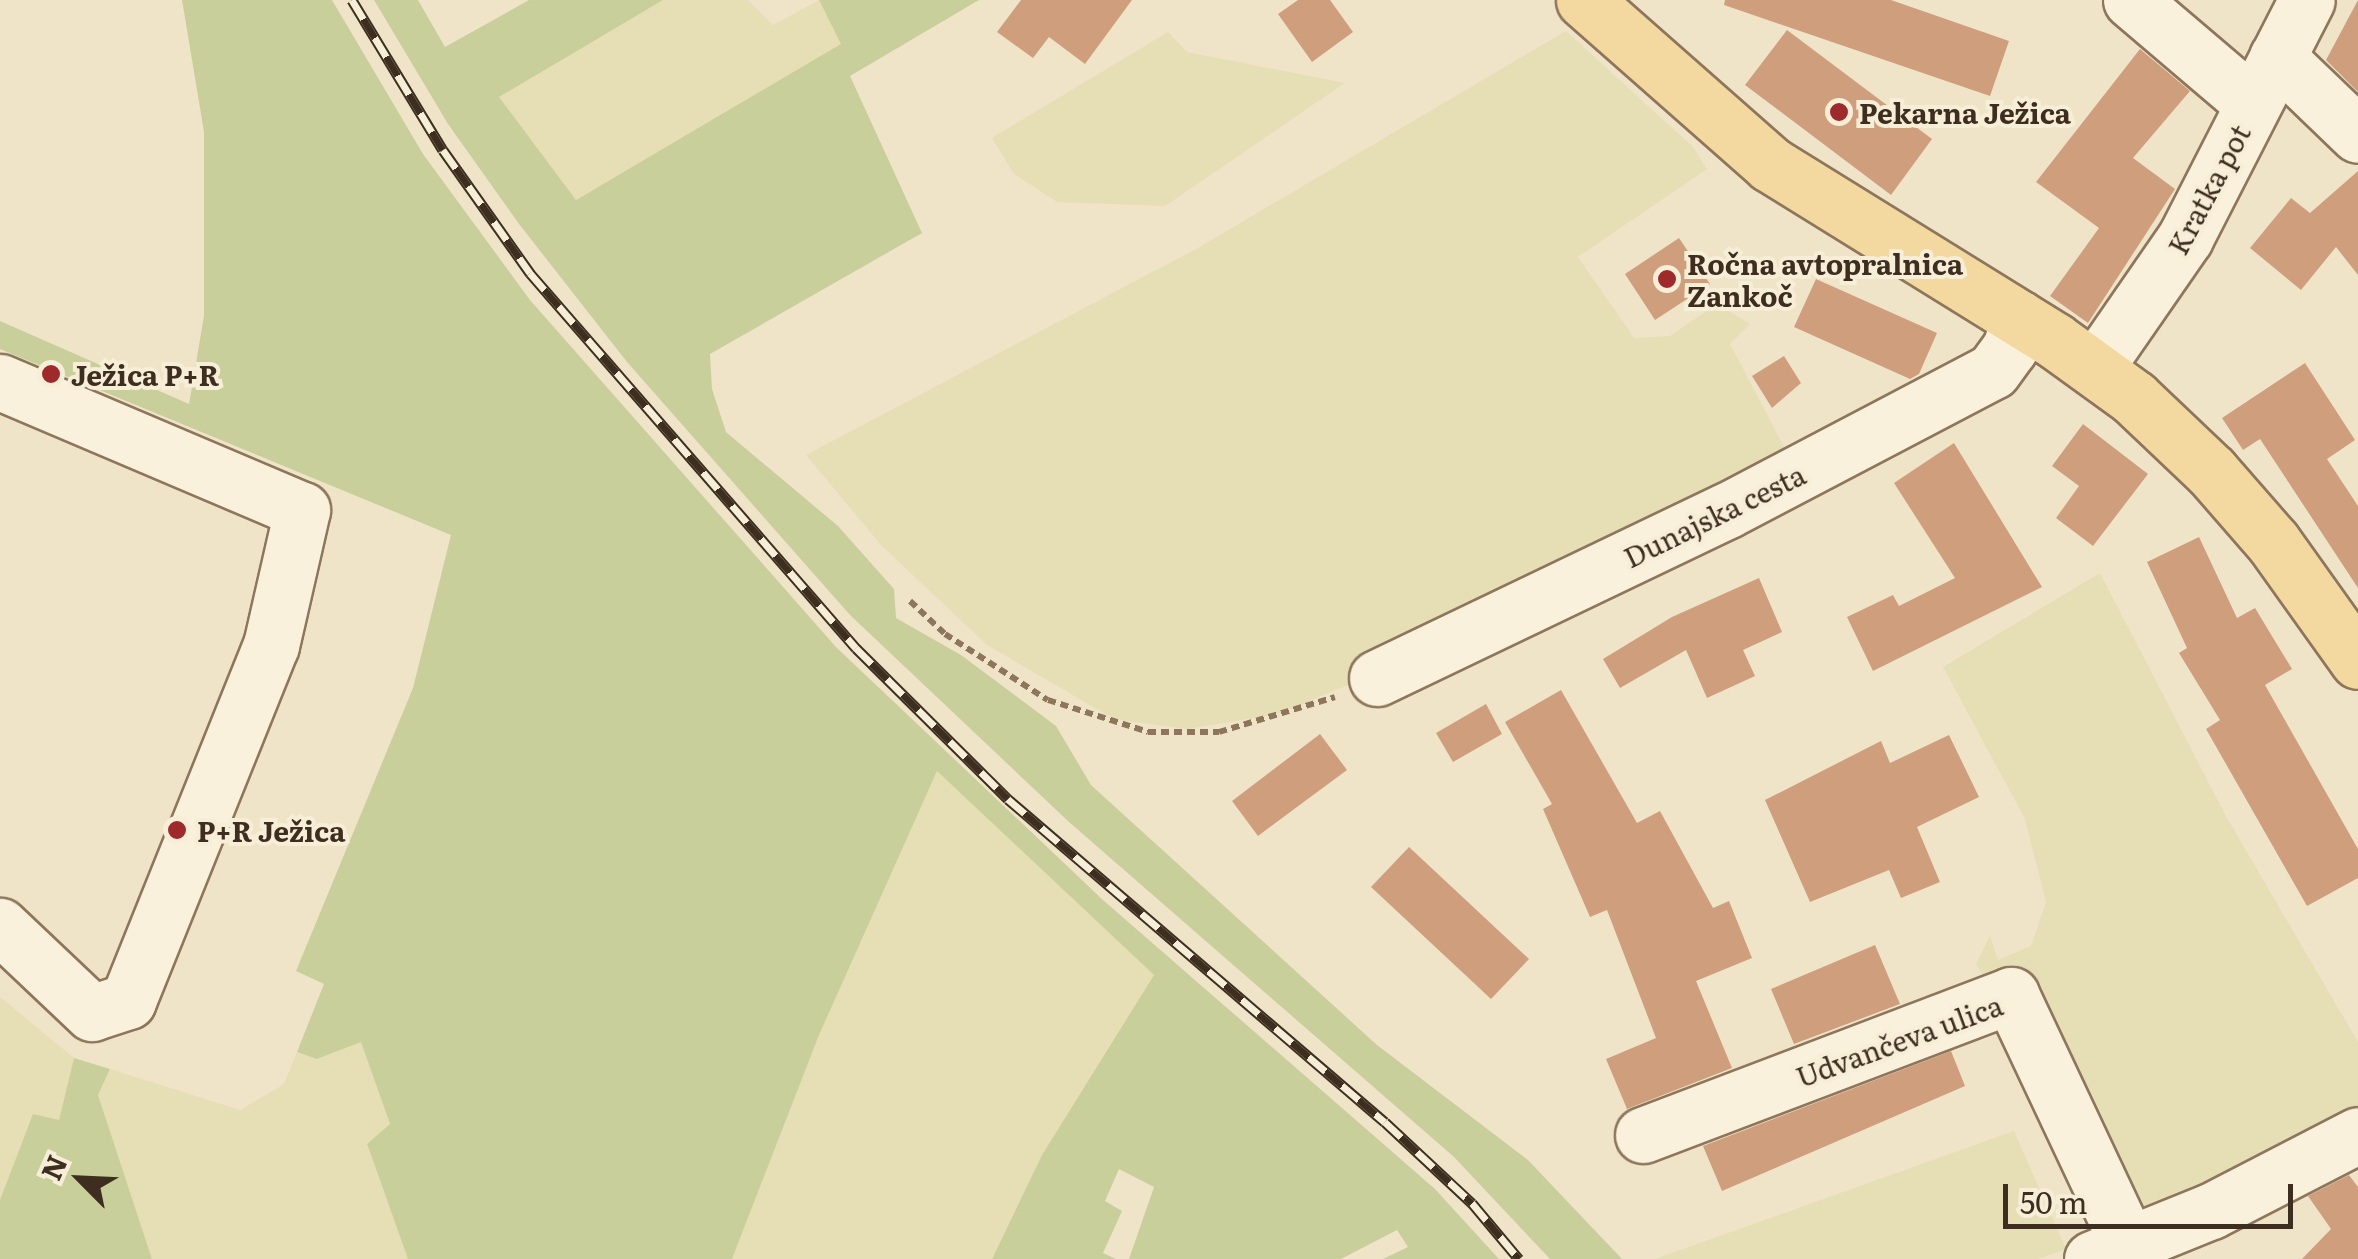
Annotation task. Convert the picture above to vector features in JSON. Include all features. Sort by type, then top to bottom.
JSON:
[{"type":"main road","points":[[1584,0],[1770,164],[1867,230],[2019,318],[2094,368],[2211,470],[2273,542],[2358,661]]},
{"type":"street","points":[[2131,0],[2358,135]]},
{"type":"street","name":"Kratka pot","points":[[2094,368],[2185,238],[2306,0]]},
{"type":"street","name":"Dunajska cesta","points":[[1377,678],[1726,511],[1992,372],[2010,348],[2019,318]]},
{"type":"street","points":[[0,382],[302,510],[271,645],[128,1002],[92,1013],[0,926]]},
{"type":"street","name":"Udvančeva ulica","points":[[1643,1134],[2011,995],[2111,1253],[2358,1134]]},
{"type":"path","points":[[910,601],[944,634],[1048,700],[1148,732],[1219,732],[1279,718],[1377,678]]},
{"type":"shaded area","points":[[663,0],[748,0],[773,25],[819,0],[842,44],[576,200],[498,97]]},
{"type":"shaded area","points":[[1566,31],[1693,147],[1707,169],[1578,257],[1634,338],[1670,336],[1717,304],[1750,324],[1730,344],[1792,462],[1372,675],[1278,714],[1187,729],[1114,719],[987,645],[881,545],[806,455],[1198,248]]},
{"type":"shaded area","points":[[1168,32],[1187,52],[1345,83],[1165,206],[1057,202],[1014,174],[992,138]]},
{"type":"shaded area","points":[[2100,573],[2227,818],[2358,1042],[2358,1114],[2110,1236],[2018,1034],[1976,964],[1990,936],[1998,960],[2031,946],[2046,902],[2025,819],[1943,667]]},
{"type":"shaded area","points":[[936,770],[1154,975],[1042,1155],[992,1259],[732,1259],[819,1035]]},
{"type":"shaded area","points":[[0,997],[74,1058],[59,1120],[17,1157],[0,1200]]},
{"type":"shaded area","points":[[361,1041],[390,1124],[367,1145],[408,1259],[152,1259],[98,1095],[110,1069],[240,1110],[284,1084],[297,1052],[318,1059]]},
{"type":"shaded area","points":[[2014,1131],[2066,1249],[2038,1259],[1655,1259]]},
{"type":"green space","points":[[182,0],[332,0],[423,154],[530,300],[836,647],[1103,900],[1435,1189],[1499,1259],[1383,1259],[1408,1247],[1397,1230],[1341,1259],[1129,1259],[1154,1187],[1119,1169],[1105,1201],[1122,1211],[1103,1253],[1116,1259],[992,1259],[1042,1155],[1154,975],[937,771],[819,1035],[732,1259],[408,1259],[367,1144],[390,1124],[361,1042],[317,1059],[297,1052],[324,984],[296,971],[413,688],[451,535],[0,349],[0,321],[189,404],[204,316],[204,132]]},
{"type":"green space","points":[[374,0],[418,0],[445,47],[529,0],[663,0],[499,97],[576,200],[841,44],[819,0],[979,0],[850,76],[922,233],[710,354],[712,389],[726,432],[838,526],[894,589],[896,618],[961,655],[1056,726],[1091,785],[1377,1045],[1528,1160],[1622,1259],[1550,1259],[1454,1157],[1069,822],[850,615],[627,362],[519,224],[448,124]]},
{"type":"green space","points":[[74,1058],[110,1069],[98,1095],[152,1259],[0,1259],[0,1200],[33,1114],[59,1120]]},
{"type":"building","points":[[1021,0],[1132,0],[1085,64],[1049,37],[1033,58],[997,32]]},
{"type":"building","points":[[1298,0],[1330,0],[1353,32],[1312,62],[1278,14]]},
{"type":"building","points":[[1725,0],[1891,0],[2009,41],[1990,96],[1724,5]]},
{"type":"building","points":[[2358,0],[2358,92],[2326,60]]},
{"type":"building","name":"Pekarna Ježica","points":[[1787,30],[1932,139],[1891,195],[1745,85]]},
{"type":"building","points":[[2140,49],[2190,91],[2133,158],[2175,189],[2088,323],[2050,296],[2099,228],[2036,182]]},
{"type":"building","points":[[2358,171],[2358,275],[2336,247],[2301,290],[2250,248],[2291,198],[2310,213]]},
{"type":"building","name":"Ročna avtopralnica Zankoč","points":[[1679,238],[1710,284],[1655,320],[1625,274]]},
{"type":"building","points":[[1816,279],[1937,333],[1919,374],[1910,379],[1794,327]]},
{"type":"building","points":[[1784,356],[1801,383],[1772,408],[1752,376]]},
{"type":"building","points":[[2305,363],[2355,440],[2327,459],[2358,506],[2358,588],[2260,439],[2243,450],[2222,418]]},
{"type":"building","points":[[2083,424],[2148,474],[2093,546],[2056,518],[2079,486],[2052,466]]},
{"type":"building","points":[[1954,443],[2042,587],[1873,671],[1847,617],[1893,595],[1899,606],[1955,578],[1894,483]]},
{"type":"building","points":[[2199,537],[2237,618],[2255,608],[2292,669],[2265,685],[2358,849],[2358,878],[2307,906],[2206,729],[2220,720],[2179,653],[2187,648],[2147,562]]},
{"type":"building","points":[[1759,578],[1782,632],[1743,650],[1755,676],[1707,698],[1686,650],[1620,688],[1603,659],[1672,617]]},
{"type":"building","points":[[1561,690],[1637,823],[1660,811],[1713,908],[1729,901],[1752,958],[1696,981],[1732,1068],[1627,1109],[1606,1059],[1656,1038],[1607,910],[1590,917],[1543,809],[1552,804],[1505,722]]},
{"type":"building","points":[[1486,704],[1502,734],[1453,762],[1436,733]]},
{"type":"building","points":[[1320,734],[1347,770],[1258,836],[1232,801]]},
{"type":"building","points":[[1949,735],[1979,797],[1917,827],[1940,882],[1901,898],[1889,870],[1810,902],[1765,800],[1881,741],[1890,763]]},
{"type":"building","points":[[1409,847],[1529,959],[1491,999],[1371,887]]},
{"type":"building","points":[[1875,945],[1900,1004],[1794,1044],[1771,989]]},
{"type":"building","points":[[1951,1051],[1965,1086],[1722,1191],[1703,1146]]},
{"type":"building","points":[[2349,1175],[2358,1187],[2358,1259],[2302,1259],[2331,1229],[2308,1196]]},
{"type":"railway","points":[[352,0],[443,150],[530,273],[856,648],[1008,799],[1385,1122],[1472,1203],[1519,1259]]},
{"type":"place","name":"Pekarna Ježica","points":[[1839,112]]},
{"type":"place","name":"Ročna avtopralnica Zankoč","points":[[1667,279]]},
{"type":"place","name":"Ježica P+R","points":[[51,374]]},
{"type":"place","name":"P+R Ježica","points":[[177,830]]}]
